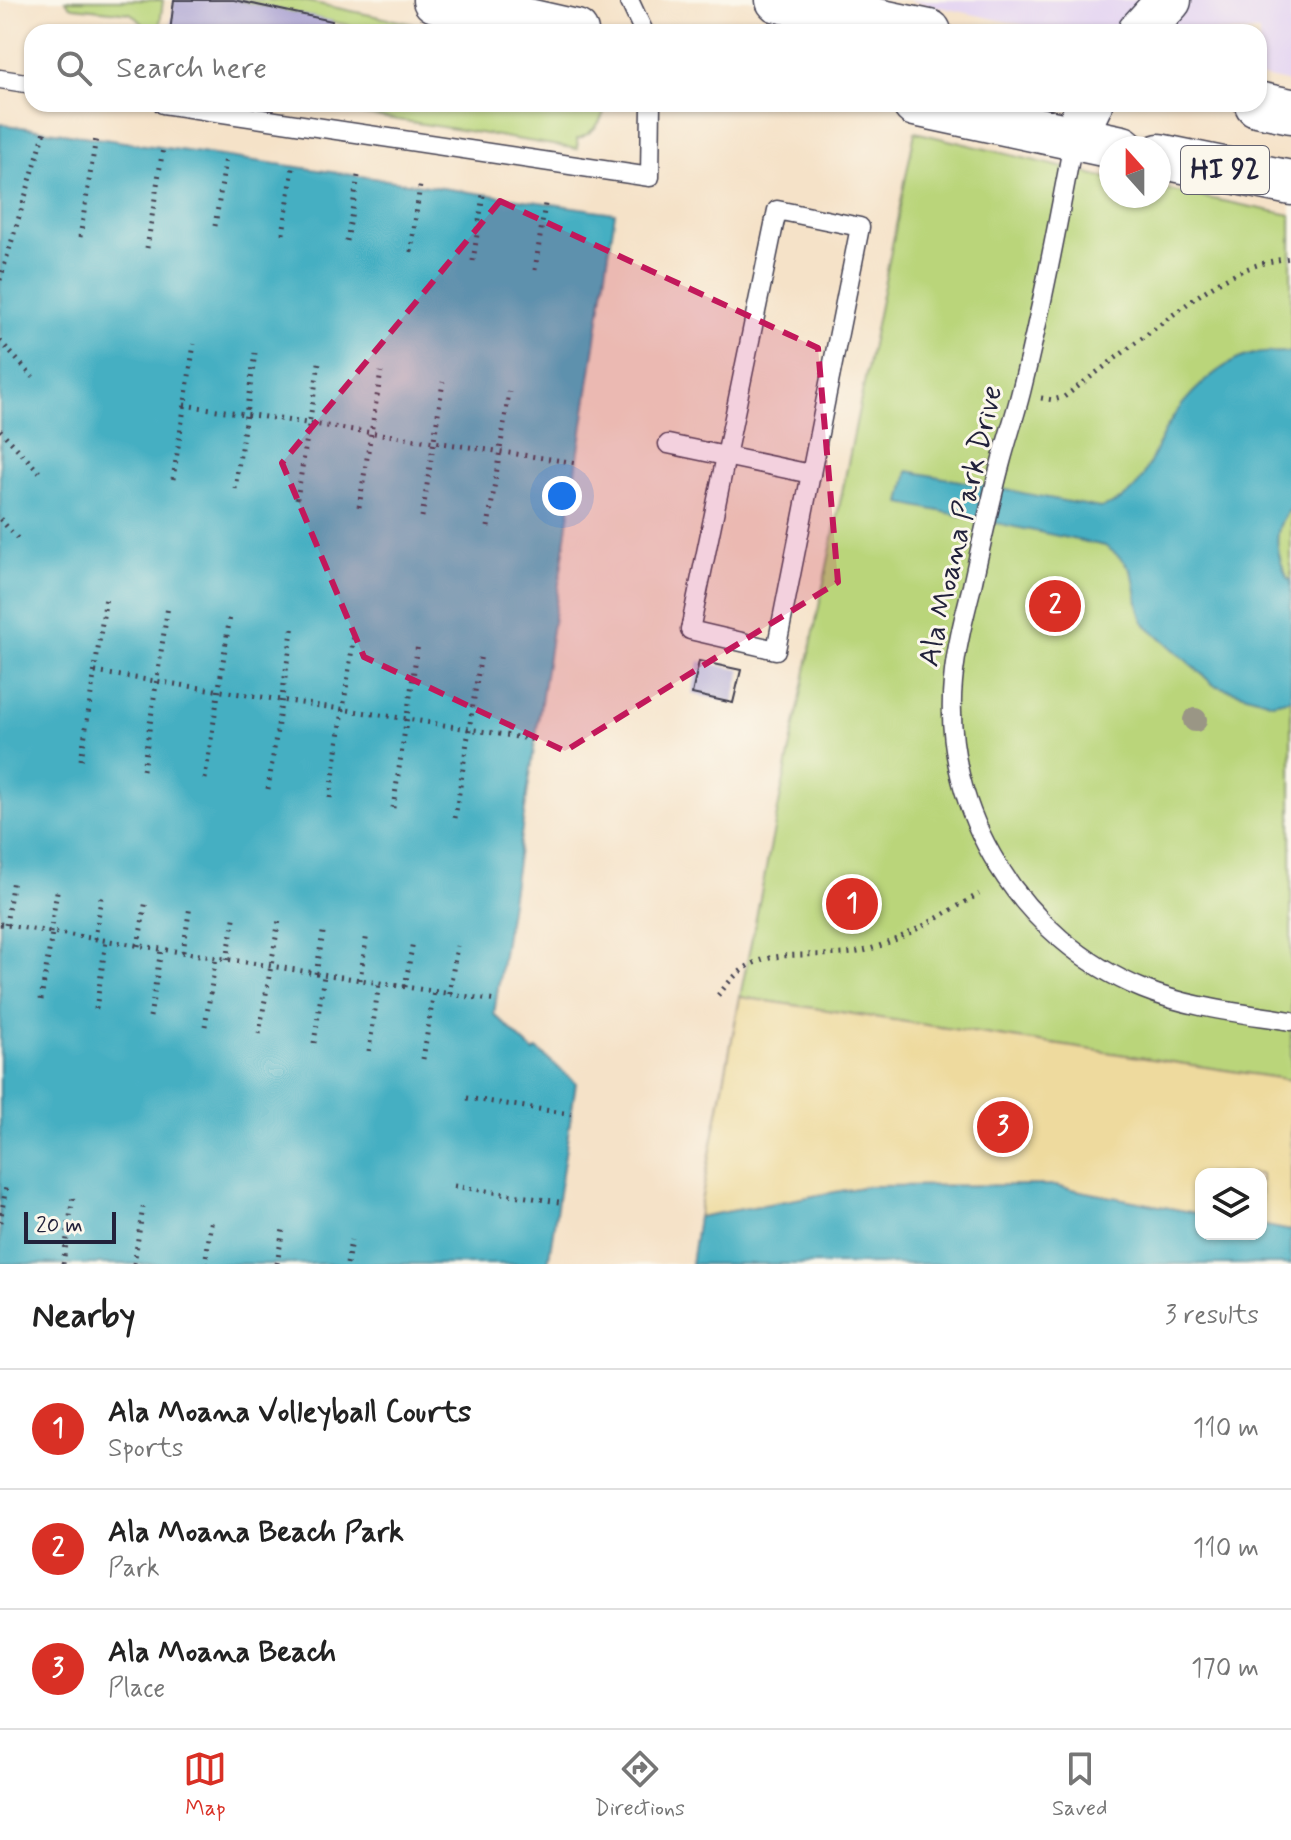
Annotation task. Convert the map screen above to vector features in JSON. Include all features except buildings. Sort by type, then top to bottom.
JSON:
[{"type":"main road","points":[[435,0],[541,24]]},
{"type":"main road","points":[[778,0],[891,24]]},
{"type":"main road","points":[[1127,24],[1138,0]]},
{"type":"main road","points":[[1147,24],[1169,0]]},
{"type":"main road","points":[[1188,0],[1188,24]]},
{"type":"main road","points":[[994,112],[1082,121],[1104,136]]},
{"type":"main road","name":"HI 92","points":[[1171,158],[1291,183]]},
{"type":"lane","points":[[629,0],[640,24]]},
{"type":"lane","points":[[0,79],[24,83]]},
{"type":"lane","points":[[216,112],[650,177],[651,112]]},
{"type":"lane","name":"Ala Moana Park Drive","points":[[1082,121],[1021,394],[1001,462],[957,648],[952,718],[963,787],[989,852],[1008,882],[1030,909],[1082,956],[1112,974],[1177,1001],[1291,1021]]},
{"type":"lane","points":[[777,210],[860,227],[811,474],[776,650],[690,630],[777,210]]},
{"type":"lane","points":[[668,444],[811,474]]},
{"type":"path","points":[[0,280],[45,131]]},
{"type":"path","points":[[80,237],[96,138]]},
{"type":"path","points":[[147,248],[163,148]]},
{"type":"path","points":[[215,226],[226,157]]},
{"type":"path","points":[[283,234],[293,168]]},
{"type":"path","points":[[347,241],[358,176]]},
{"type":"path","points":[[411,252],[420,185]]},
{"type":"path","points":[[473,261],[483,195]]},
{"type":"path","points":[[535,270],[545,204]]},
{"type":"path","points":[[1021,394],[1053,400],[1064,397],[1215,283],[1250,266],[1291,258]]},
{"type":"path","points":[[0,341],[33,377]]},
{"type":"path","points":[[173,479],[194,344]]},
{"type":"path","points":[[235,489],[255,353]]},
{"type":"path","points":[[297,499],[319,363]]},
{"type":"path","points":[[359,507],[381,372]]},
{"type":"path","points":[[422,517],[443,382]]},
{"type":"path","points":[[488,527],[509,392]]},
{"type":"path","points":[[184,405],[577,463]]},
{"type":"path","points":[[0,430],[39,472]]},
{"type":"path","points":[[0,519],[18,539]]},
{"type":"path","points":[[81,760],[106,597]]},
{"type":"path","points":[[143,770],[168,606]]},
{"type":"path","points":[[205,779],[230,616]]},
{"type":"path","points":[[268,789],[293,625]]},
{"type":"path","points":[[330,798],[354,635]]},
{"type":"path","points":[[393,808],[418,644]]},
{"type":"path","points":[[455,818],[481,654]]},
{"type":"path","points":[[95,672],[536,740]]},
{"type":"path","points":[[13,879],[3,925],[496,1001]]},
{"type":"path","points":[[41,1000],[58,886]]},
{"type":"path","points":[[95,939],[102,892]]},
{"type":"path","points":[[718,995],[741,971],[761,960],[867,950],[903,936],[979,894]]},
{"type":"path","points":[[138,946],[146,900]]},
{"type":"path","points":[[183,952],[190,906]]},
{"type":"path","points":[[227,960],[235,913]]},
{"type":"path","points":[[259,1034],[279,920]]},
{"type":"path","points":[[316,974],[324,927]]},
{"type":"path","points":[[360,980],[367,933]]},
{"type":"path","points":[[96,1009],[106,941]]},
{"type":"path","points":[[405,987],[413,941]]},
{"type":"path","points":[[449,994],[457,946]]},
{"type":"path","points":[[150,1017],[161,950]]},
{"type":"path","points":[[205,1026],[216,958]]},
{"type":"path","points":[[314,1043],[324,975]]},
{"type":"path","points":[[369,1051],[379,983]]},
{"type":"path","points":[[423,1059],[434,991]]},
{"type":"path","points":[[467,1098],[571,1114]]},
{"type":"path","points":[[454,1186],[559,1202]]},
{"type":"path","points":[[0,1222],[6,1187]]},
{"type":"path","points":[[63,1264],[73,1197]]},
{"type":"path","points":[[134,1264],[143,1207]]},
{"type":"path","points":[[205,1264],[212,1218]]},
{"type":"path","points":[[277,1264],[283,1229]]},
{"type":"path","points":[[347,1264],[351,1240]]},
{"type":"highlighted area","points":[[500,201],[818,348],[838,582],[565,751],[364,657],[282,463]]},
{"type":"shaded area","points":[[907,0],[1291,0],[1291,83],[1267,78],[1267,24],[1018,24]]},
{"type":"green space","points":[[66,0],[163,0],[160,24],[143,24],[130,13],[69,5]]},
{"type":"green space","points":[[234,0],[300,0],[412,24],[342,24]]},
{"type":"green space","points":[[348,112],[604,112],[597,126],[577,139],[578,149]]},
{"type":"green space","points":[[915,132],[1099,176],[1099,208],[1171,208],[1171,190],[1291,215],[1291,1080],[740,997]]},
{"type":"sand","points":[[740,997],[1291,1080],[1291,1231],[1267,1226],[1267,1168],[1195,1168],[1195,1213],[1050,1185],[868,1186],[698,1217]]},
{"type":"water","points":[[0,124],[615,213],[494,1014],[534,1052],[537,1049],[576,1083],[548,1264],[0,1264]]},
{"type":"water","points":[[1291,352],[1291,509],[1280,525],[1278,543],[1284,570],[1291,580],[1291,699],[1273,703],[1214,685],[1144,623],[1132,573],[1127,564],[1105,546],[901,503],[908,471],[1100,508],[1115,503],[1136,487],[1174,416],[1204,382],[1241,358],[1259,353]]},
{"type":"water","points":[[1050,1185],[1195,1213],[1195,1240],[1267,1240],[1267,1226],[1291,1231],[1291,1264],[691,1264],[698,1217],[868,1186]]},
{"type":"place","name":"Ala Moana Beach Park","points":[[1055,606]]},
{"type":"place","name":"Ala Moana Volleyball Courts","points":[[852,904]]},
{"type":"place","name":"Ala Moana Beach","points":[[1003,1127]]}]
